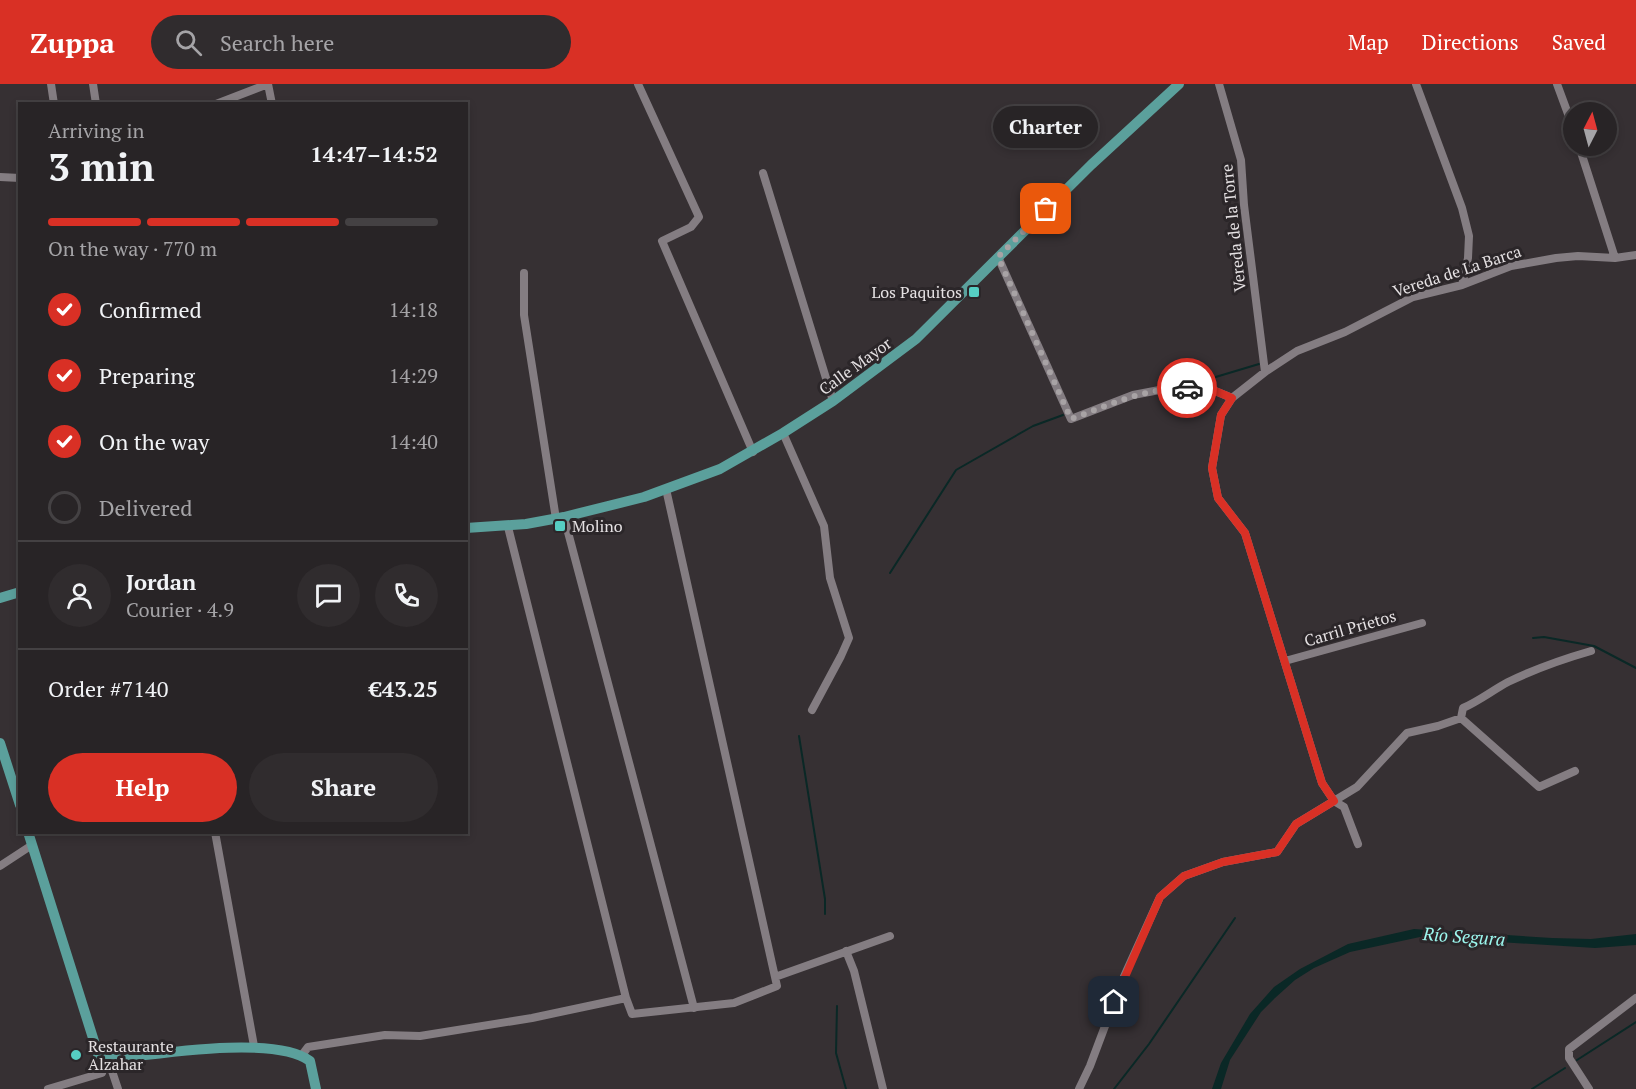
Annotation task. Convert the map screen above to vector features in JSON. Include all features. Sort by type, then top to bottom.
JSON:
[{"type":"main road","name":"Calle Mayor","points":[[468,528],[508,526],[560,518],[632,500],[720,469],[753,452],[834,401],[916,339],[1091,165],[1179,84]]},
{"type":"main road","points":[[0,598],[18,593]]},
{"type":"main road","points":[[0,744],[18,799]]},
{"type":"main road","points":[[29,834],[99,1057],[105,1060],[254,1046],[302,1055],[310,1061],[316,1089]]},
{"type":"street","points":[[51,84],[54,102]]},
{"type":"street","points":[[93,84],[96,102]]},
{"type":"street","points":[[221,102],[268,84],[272,102]]},
{"type":"street","points":[[638,84],[699,217],[691,227],[662,241],[753,452]]},
{"type":"street","name":"Vereda de la Torre","points":[[1219,84],[1241,160],[1244,205],[1265,372]]},
{"type":"street","points":[[1416,84],[1440,143],[1469,236],[1462,285]]},
{"type":"street","points":[[1557,84],[1564,102]]},
{"type":"street","points":[[1582,156],[1615,258]]},
{"type":"street","points":[[763,173],[834,401]]},
{"type":"street","points":[[0,177],[18,178]]},
{"type":"street","name":"Vereda de La Barca","points":[[1232,398],[1265,372],[1298,351],[1345,332],[1413,297],[1462,285],[1511,266],[1578,256],[1615,258],[1636,255]]},
{"type":"street","points":[[998,257],[1071,419],[1133,395],[1170,388],[1208,388],[1232,398],[1221,415],[1212,468],[1218,498],[1245,533],[1322,783],[1334,801],[1344,807],[1358,844]]},
{"type":"street","points":[[524,273],[524,315],[560,518],[694,1008]]},
{"type":"street","points":[[783,433],[824,526],[830,578],[849,638],[812,710]]},
{"type":"street","points":[[508,526],[626,998],[632,1014],[734,1003],[777,986],[666,489]]},
{"type":"street","name":"Carril Prietos","points":[[1285,662],[1422,623]]},
{"type":"street","points":[[1461,718],[1464,708],[1506,684],[1537,669],[1591,651]]},
{"type":"street","points":[[1461,718],[1539,787],[1575,771]]},
{"type":"street","points":[[1078,1089],[1090,1066],[1122,981],[1160,897],[1184,876],[1223,862],[1277,852],[1296,824],[1357,787],[1407,733],[1461,718]]},
{"type":"street","points":[[215,834],[254,1046]]},
{"type":"street","points":[[0,866],[32,845]]},
{"type":"street","points":[[775,977],[890,936]]},
{"type":"street","points":[[846,951],[854,971],[883,1089]]},
{"type":"street","points":[[302,1055],[308,1047],[385,1035],[420,1036],[532,1018],[626,998]]},
{"type":"street","points":[[1589,1089],[1569,1059],[1569,1049],[1636,998]]},
{"type":"street","points":[[48,1089],[102,1072],[105,1060]]},
{"type":"street","points":[[105,1060],[112,1071],[118,1089]]},
{"type":"water","name":"Río Segura","points":[[1414,929],[1591,939],[1636,934],[1636,945],[1595,948],[1420,937],[1350,952],[1314,968],[1295,980],[1275,998],[1261,1012],[1230,1060],[1221,1089],[1212,1089],[1221,1063],[1250,1014],[1274,987],[1300,969],[1348,944]]},
{"type":"waterway","points":[[1209,379],[1259,364]]},
{"type":"waterway","points":[[890,573],[956,470],[1033,426],[1063,415]]},
{"type":"waterway","points":[[1533,638],[1544,637],[1594,646],[1636,668]]},
{"type":"waterway","points":[[799,736],[825,899],[825,914]]},
{"type":"waterway","points":[[1114,1089],[1149,1044],[1235,918]]},
{"type":"waterway","points":[[837,1006],[836,1053],[846,1089]]},
{"type":"waterway","points":[[1577,1060],[1636,1022]]},
{"type":"waterway","points":[[1532,1089],[1565,1068]]},
{"type":"way so far","points":[[1046,209],[998,257],[1071,419],[1133,395],[1170,388],[1187,388]]},
{"type":"place","name":"Charter","points":[[1046,209]]},
{"type":"place","name":"Los Paquitos","points":[[974,292]]},
{"type":"place","name":"Molino","points":[[560,526]]},
{"type":"place","name":"Restaurante Alzahar","points":[[76,1055]]},
{"type":"route","points":[[1114,1002],[1160,897],[1184,876],[1223,862],[1277,852],[1296,824],[1334,801],[1322,783],[1245,533],[1218,498],[1212,468],[1221,415],[1232,398],[1208,388],[1187,388]]}]
